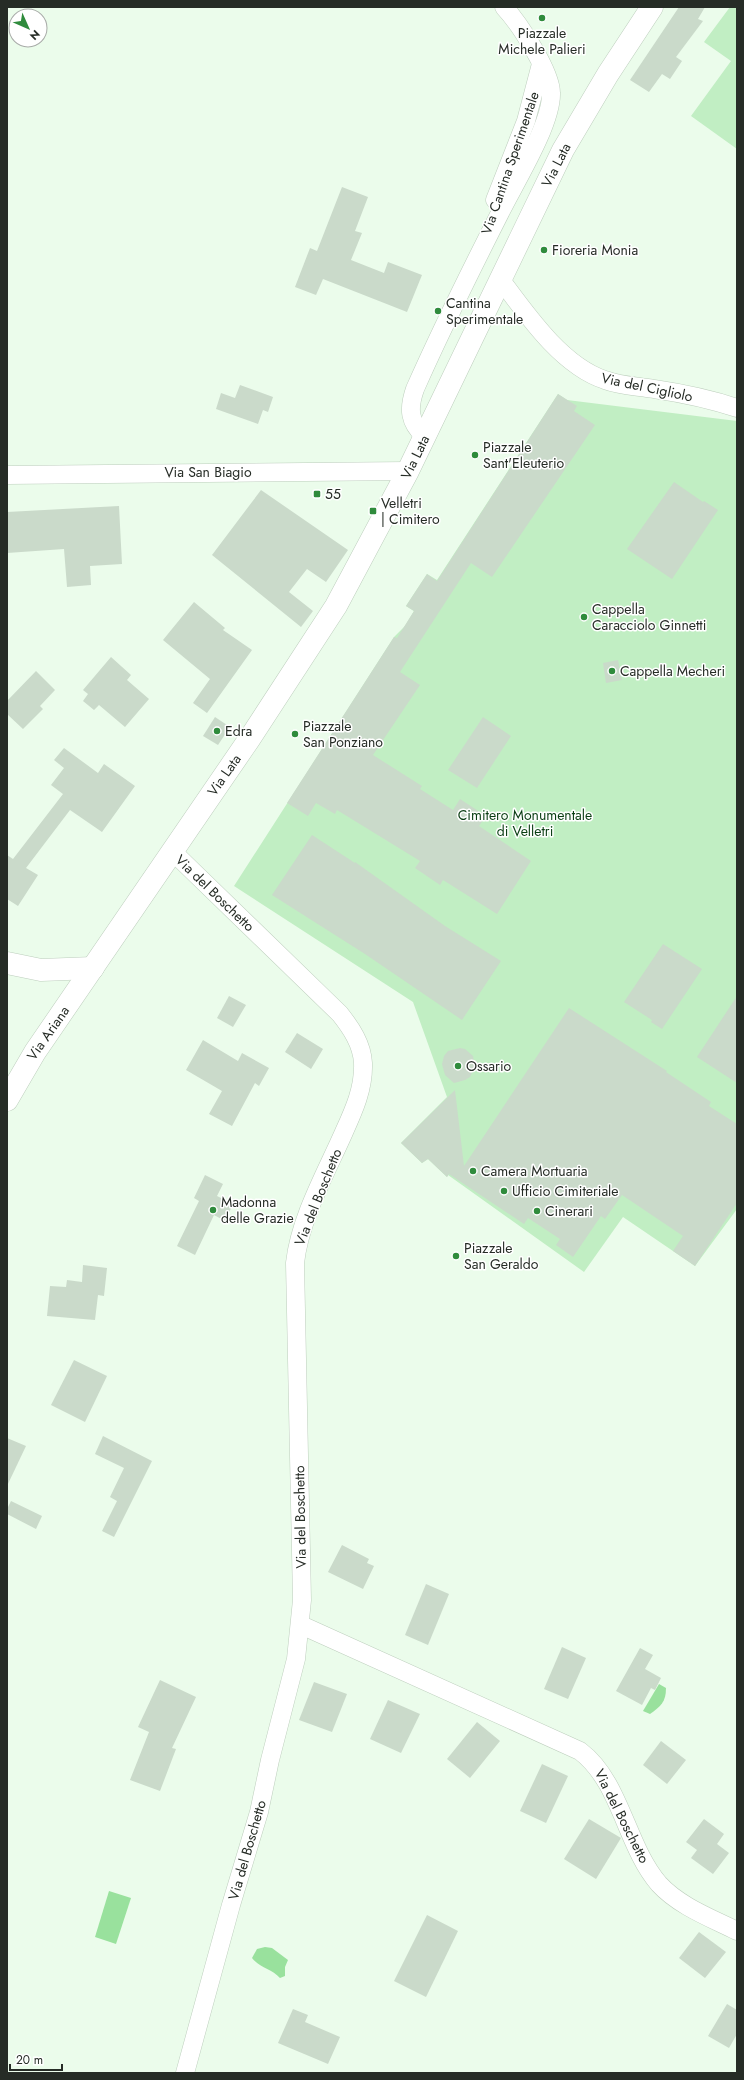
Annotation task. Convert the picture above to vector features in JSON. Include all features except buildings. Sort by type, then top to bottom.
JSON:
[{"type":"main road","name":"Via Lata","points":[[93,968],[250,738],[318,635],[357,570],[425,437],[546,185],[574,131],[625,46],[652,7]]},
{"type":"main road","points":[[7,963],[40,970],[93,968]]},
{"type":"main road","name":"Via Ariana","points":[[7,1100],[28,1062],[93,968]]},
{"type":"street","name":"Via Cantina Sperimentale","points":[[425,437],[416,428],[410,417],[413,395],[547,116],[550,104],[551,88],[541,64],[520,27],[504,7]]},
{"type":"street","name":"Via del Cigliolo","points":[[501,280],[543,333],[573,361],[591,374],[617,383],[673,392],[737,408]]},
{"type":"street","name":"Via San Biagio","points":[[7,475],[408,471]]},
{"type":"street","name":"Via del Boschetto","points":[[172,851],[340,1014],[357,1040],[363,1062],[362,1081],[356,1105],[302,1230],[295,1263],[302,1600],[301,1625],[294,1669],[270,1760],[256,1826],[231,1904],[184,2073]]},
{"type":"street","name":"Via del Boschetto","points":[[301,1625],[580,1751],[591,1760],[603,1777],[645,1862],[659,1883],[684,1904],[737,1931]]},
{"type":"green space","points":[[730,7],[737,7],[737,149],[691,116],[731,61],[704,42]]},
{"type":"green space","name":"Cimitero Monumentale di Velletri","points":[[558,394],[567,400],[737,421],[737,1209],[695,1266],[623,1217],[584,1272],[448,1175],[447,1177],[428,1159],[422,1163],[401,1143],[447,1097],[413,1002],[234,886],[394,637],[405,626],[414,611],[406,606],[427,574],[437,580]]},
{"type":"shaded area","points":[[659,1684],[666,1688],[664,1700],[657,1709],[650,1714],[643,1711]]},
{"type":"shaded area","points":[[109,1891],[131,1898],[116,1944],[95,1937]]},
{"type":"shaded area","points":[[265,1947],[272,1948],[288,1960],[285,1967],[285,1976],[280,1978],[252,1958],[257,1949]]},
{"type":"place","name":"Piazzale Michele Palieri","points":[[542,18]]},
{"type":"place","name":"Fioreria Monia","points":[[544,250]]},
{"type":"place","name":"Cantina Sperimentale","points":[[438,311]]},
{"type":"place","name":"Piazzale Sant'Eleuterio","points":[[475,455]]},
{"type":"place","name":"55","points":[[317,494]]},
{"type":"place","name":"Velletri | Cimitero","points":[[373,511]]},
{"type":"place","name":"Cappella Caracciolo Ginnetti","points":[[584,617]]},
{"type":"place","name":"Cappella Mecheri","points":[[612,671]]},
{"type":"place","name":"Edra","points":[[217,731]]},
{"type":"place","name":"Piazzale San Ponziano","points":[[295,734]]},
{"type":"place","name":"Ossario","points":[[458,1066]]},
{"type":"place","name":"Camera Mortuaria","points":[[473,1171]]},
{"type":"place","name":"Ufficio Cimiteriale","points":[[504,1191]]},
{"type":"place","name":"Madonna delle Grazie","points":[[213,1210]]},
{"type":"place","name":"Cinerari","points":[[537,1211]]},
{"type":"place","name":"Piazzale San Geraldo","points":[[456,1256]]}]
